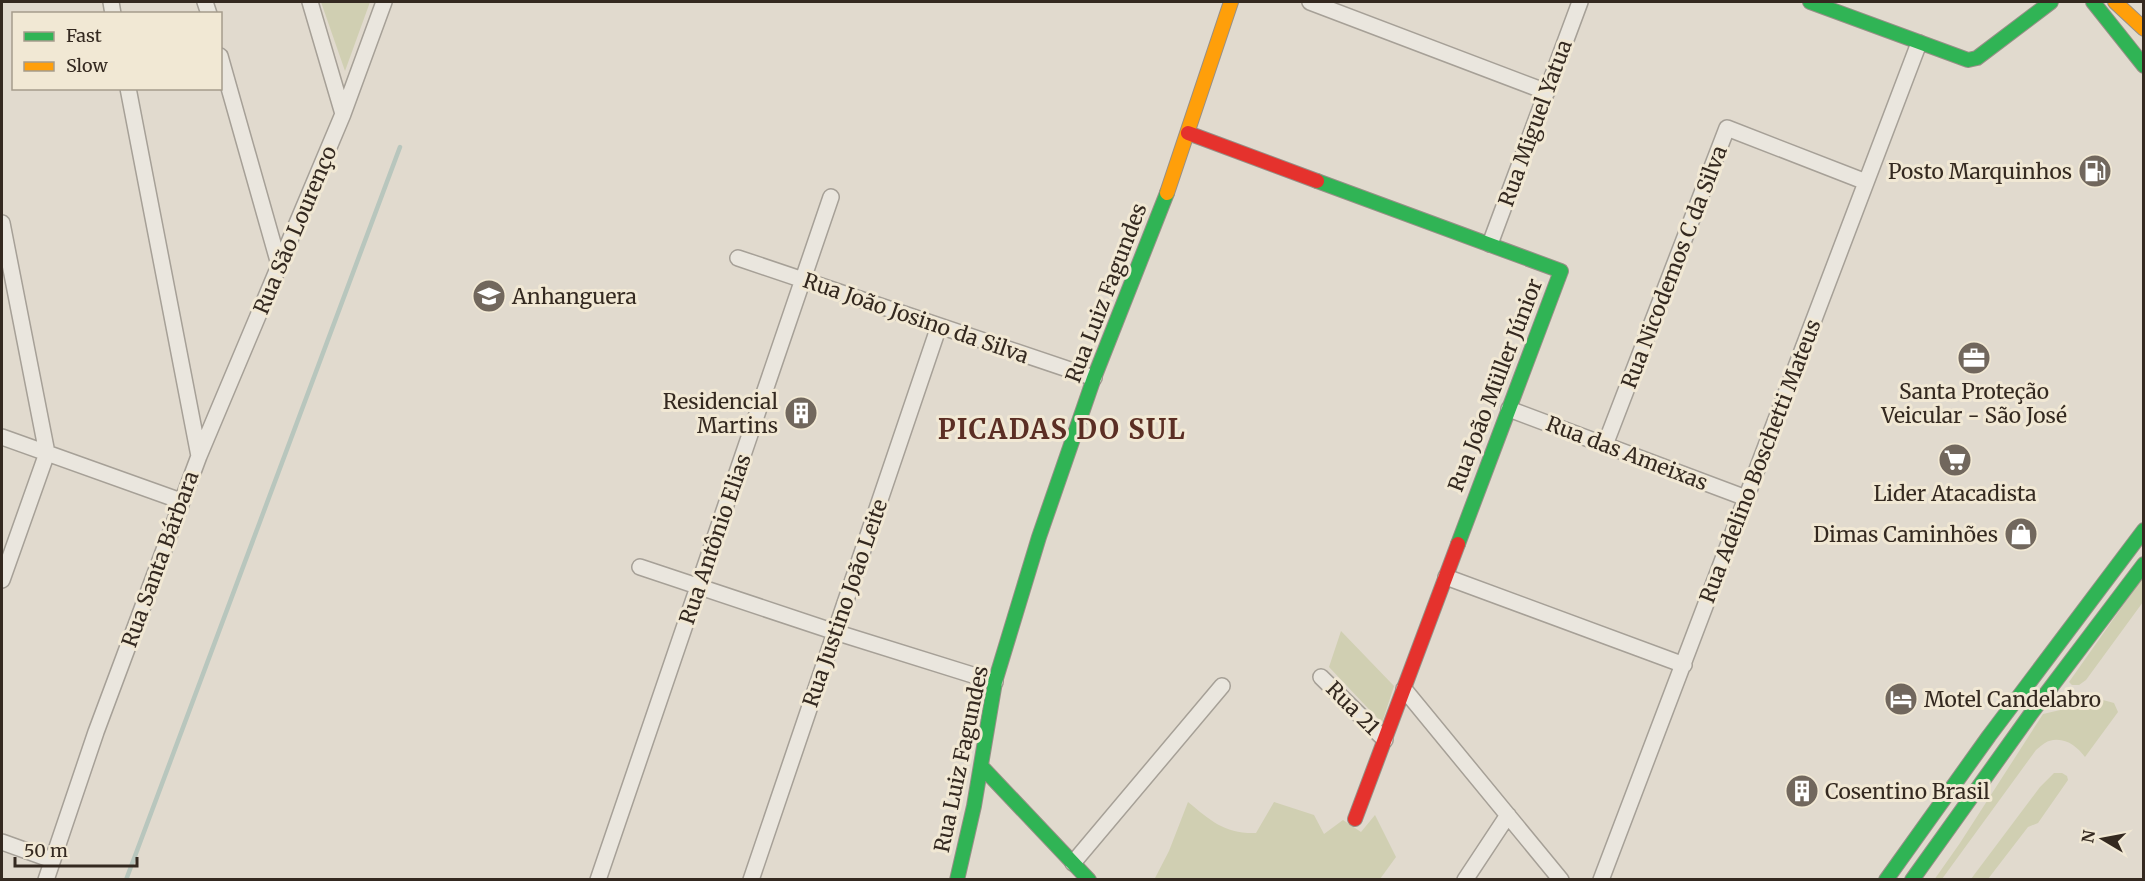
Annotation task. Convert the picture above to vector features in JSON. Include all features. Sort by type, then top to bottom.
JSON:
[{"type":"main road","name":"Rua Luiz Fagundes","points":[[957,879],[974,806],[995,682],[1039,537],[1094,378],[1174,175],[1231,2]]},
{"type":"main road","points":[[1810,2],[1968,60],[1977,58],[2051,2]]},
{"type":"main road","points":[[2093,2],[2144,66]]},
{"type":"main road","points":[[2115,2],[2144,29]]},
{"type":"main road","points":[[2130,2],[2144,18]]},
{"type":"main road","name":"Rua João Müller Júnior","points":[[1188,133],[1561,271],[1355,819]]},
{"type":"main road","points":[[1887,879],[1989,736],[2144,530]]},
{"type":"main road","points":[[1912,879],[2023,725],[2144,564]]},
{"type":"main road","points":[[981,766],[1089,879]]},
{"type":"street","points":[[310,2],[343,114]]},
{"type":"street","name":"Rua São Lourenço","points":[[199,456],[343,114],[384,2]]},
{"type":"street","points":[[1310,2],[1547,92]]},
{"type":"street","name":"Rua Miguel Yatua","points":[[1490,244],[1580,2]]},
{"type":"street","name":"Rua Adelino Boschetti Mateus","points":[[1601,879],[1919,43]]},
{"type":"street","points":[[222,63],[280,268]]},
{"type":"street","name":"Rua Santa Bárbara","points":[[46,879],[199,456],[128,90]]},
{"type":"street","name":"Rua Nicodemos C da Silva","points":[[1605,445],[1727,128],[1866,182]]},
{"type":"street","name":"Rua Antônio Elias","points":[[598,879],[831,198]]},
{"type":"street","points":[[2,223],[47,453],[2,580]]},
{"type":"street","name":"Rua João Josino da Silva","points":[[738,258],[1094,378]]},
{"type":"street","name":"Rua Justino João Leite","points":[[751,879],[939,326]]},
{"type":"street","name":"Rua das Ameixas","points":[[1509,409],[1746,498]]},
{"type":"street","points":[[2,436],[181,501]]},
{"type":"street","points":[[640,567],[995,682]]},
{"type":"street","points":[[1446,578],[1684,665]]},
{"type":"street","name":"Rua 21","points":[[1321,677],[1384,740]]},
{"type":"street","points":[[1073,863],[1222,686]]},
{"type":"street","points":[[1404,689],[1561,879]]},
{"type":"street","points":[[1466,879],[1508,815]]},
{"type":"street","points":[[2,842],[52,860]]},
{"type":"green space","points":[[321,2],[370,2],[345,71]]},
{"type":"green space","points":[[2143,577],[2143,602],[2086,680],[2079,685],[2072,685],[2069,682]]},
{"type":"green space","points":[[1341,631],[1394,686],[1382,723],[1329,667]]},
{"type":"green space","points":[[2103,700],[2114,703],[2118,712],[2085,757],[2074,746],[2060,740],[2047,742],[2036,750],[1942,879],[1934,880],[2043,714]]},
{"type":"green space","points":[[2054,773],[2062,773],[2067,776],[2068,780],[2038,823],[2028,827],[1988,879],[1971,879],[2040,787]]},
{"type":"green space","points":[[1188,802],[1219,825],[1245,833],[1256,833],[1274,802],[1314,815],[1324,834],[1343,820],[1361,832],[1375,815],[1396,857],[1380,879],[1154,880],[1169,851]]},
{"type":"waterway","points":[[126,880],[400,147]]},
{"type":"traffic: fast","points":[[1810,2],[1968,60],[1977,58],[2051,2]]},
{"type":"traffic: fast","points":[[2093,2],[2144,66]]},
{"type":"traffic: fast","points":[[1317,181],[1561,271],[1458,544]]},
{"type":"traffic: fast","points":[[957,880],[974,806],[995,682],[1039,537],[1094,378],[1167,193]]},
{"type":"traffic: fast","points":[[1886,880],[1989,736],[2144,530]]},
{"type":"traffic: fast","points":[[1912,880],[2030,715],[2144,564]]},
{"type":"traffic: fast","points":[[981,766],[1089,880]]},
{"type":"traffic: slow","points":[[1167,193],[1231,2]]},
{"type":"traffic: slow","points":[[2115,2],[2144,29]]},
{"type":"traffic: jam","points":[[1188,133],[1317,181]]},
{"type":"traffic: jam","points":[[1355,819],[1458,544]]},
{"type":"place","name":"Posto Marquinhos","points":[[2095,171]]},
{"type":"place","name":"Anhanguera","points":[[489,296]]},
{"type":"place","name":"Santa Proteção Veicular - São José","points":[[1974,358]]},
{"type":"place","name":"Residencial Martins","points":[[801,413]]},
{"type":"place","name":"Lider Atacadista","points":[[1955,460]]},
{"type":"place","name":"Dimas Caminhões","points":[[2021,534]]},
{"type":"place","name":"Motel Candelabro","points":[[1901,699]]},
{"type":"place","name":"Cosentino Brasil","points":[[1802,791]]},
{"type":"district","name":"PICADAS DO SUL","points":[[1062,429]]}]
